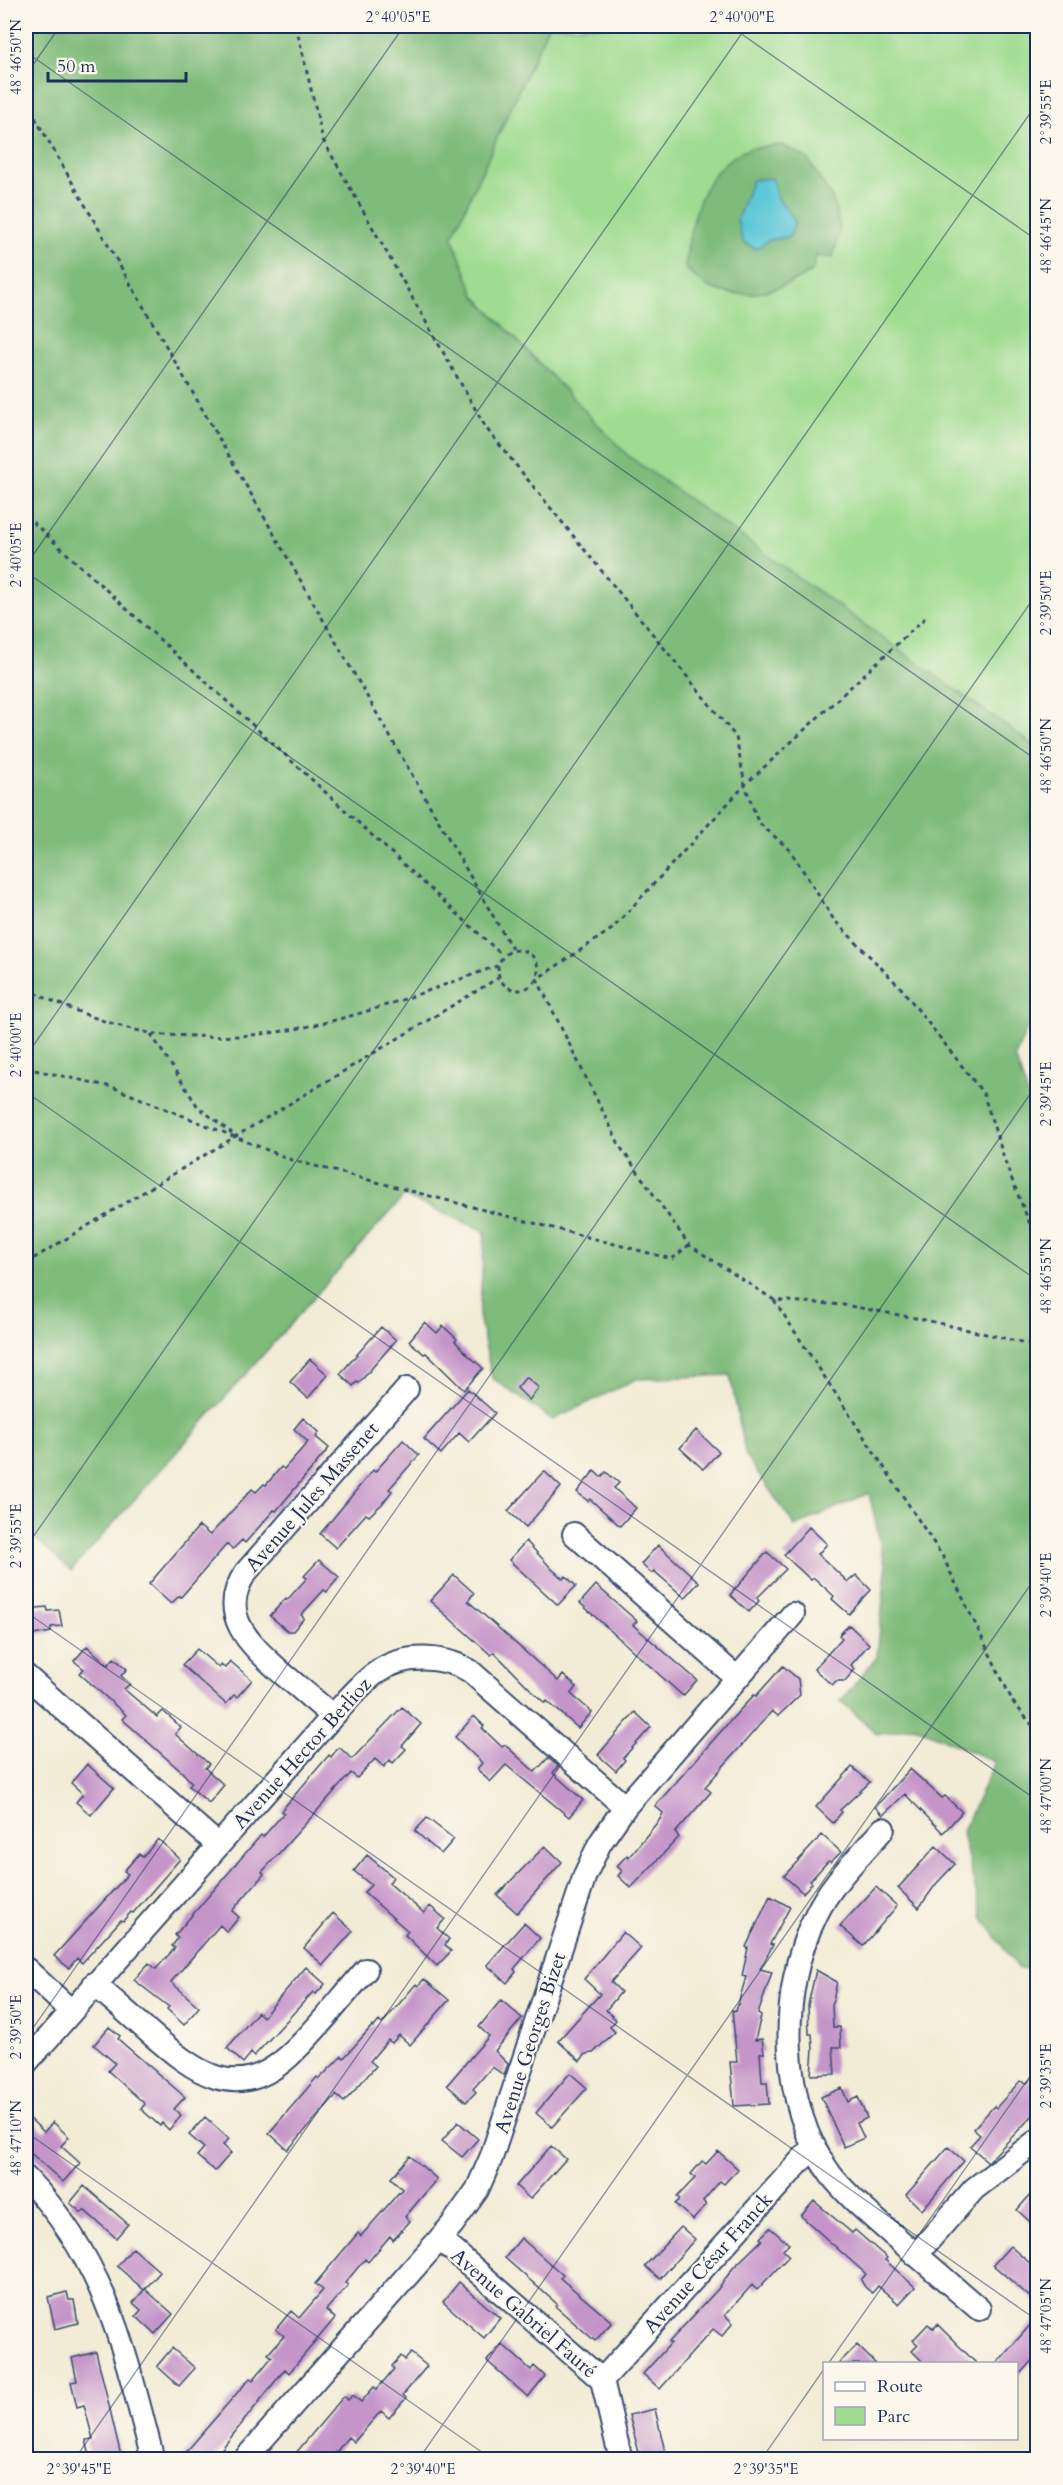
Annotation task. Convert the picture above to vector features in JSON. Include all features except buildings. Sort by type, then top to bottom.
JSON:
[{"type":"street","name":"Avenue Jules Massenet","points":[[333,1716],[247,1640],[237,1618],[237,1592],[246,1572],[407,1389]]},
{"type":"street","points":[[574,1534],[737,1678]]},
{"type":"street","name":"Avenue Georges Bizet","points":[[244,2460],[440,2239],[468,2203],[485,2174],[585,1875],[600,1843],[625,1808],[794,1614]]},
{"type":"street","name":"Avenue Hector Berlioz","points":[[26,2063],[333,1716],[369,1678],[395,1663],[414,1659],[448,1662],[463,1667],[482,1681],[625,1808]]},
{"type":"street","points":[[26,1676],[218,1845]]},
{"type":"street","points":[[883,1829],[824,1899],[805,1940],[793,1983],[789,2018],[790,2055],[799,2102],[814,2146],[831,2174],[852,2198],[979,2310]]},
{"type":"street","points":[[26,1970],[71,2011]]},
{"type":"street","points":[[94,1984],[189,2066],[215,2078],[228,2080],[256,2076],[289,2056],[366,1970]]},
{"type":"street","points":[[916,2255],[974,2189],[1038,2140]]},
{"type":"street","name":"Avenue César Franck","points":[[602,2380],[814,2146]]},
{"type":"street","points":[[26,2178],[69,2231],[106,2297],[123,2346],[153,2460]]},
{"type":"street","name":"Avenue Gabriel Fauré","points":[[440,2239],[602,2380],[621,2460]]},
{"type":"path","points":[[296,26],[323,140],[486,428],[736,737],[745,785],[758,822],[790,850],[834,920],[901,988],[983,1093],[1008,1170],[1038,1244]]},
{"type":"path","points":[[26,102],[512,949]]},
{"type":"path","points":[[26,516],[502,955]]},
{"type":"path","points":[[925,618],[745,785],[612,929],[537,979],[528,988],[517,991],[506,987],[498,978],[497,966],[502,955],[512,949],[524,950],[534,956],[538,967],[537,979],[621,1148],[689,1245],[774,1300],[943,1557],[1013,1702],[1038,1732]]},
{"type":"path","points":[[26,989],[86,1015],[151,1034],[218,1037],[287,1032],[379,1009],[497,966]]},
{"type":"path","points":[[26,1263],[498,978]]},
{"type":"path","points":[[151,1034],[198,1107],[236,1136]]},
{"type":"path","points":[[26,1068],[112,1087],[292,1160],[672,1259],[689,1245]]},
{"type":"path","points":[[774,1300],[844,1305],[921,1319],[1038,1346]]},
{"type":"green space","points":[[26,26],[548,26],[452,237],[475,296],[627,455],[1037,748],[1037,1005],[1015,1057],[1038,1125],[1037,1967],[1019,1969],[982,1917],[962,1833],[995,1762],[914,1726],[877,1734],[841,1701],[877,1657],[886,1569],[869,1493],[795,1526],[746,1456],[730,1375],[636,1379],[553,1420],[492,1378],[479,1316],[485,1231],[404,1196],[71,1571],[26,1530]]},
{"type":"green space","points":[[548,26],[1037,26],[1037,748],[631,459],[475,296],[452,237]]},
{"type":"green space","points":[[782,145],[807,158],[833,200],[840,228],[833,258],[816,256],[812,272],[787,284],[761,292],[734,294],[707,286],[685,268],[695,215],[709,182],[719,168],[733,157],[749,149]],"holes":[[[772,178],[777,197],[795,221],[789,237],[769,240]]]},
{"type":"water","points":[[772,178],[777,197],[795,221],[789,237],[769,240],[756,249],[743,242],[737,220],[752,180]]}]
